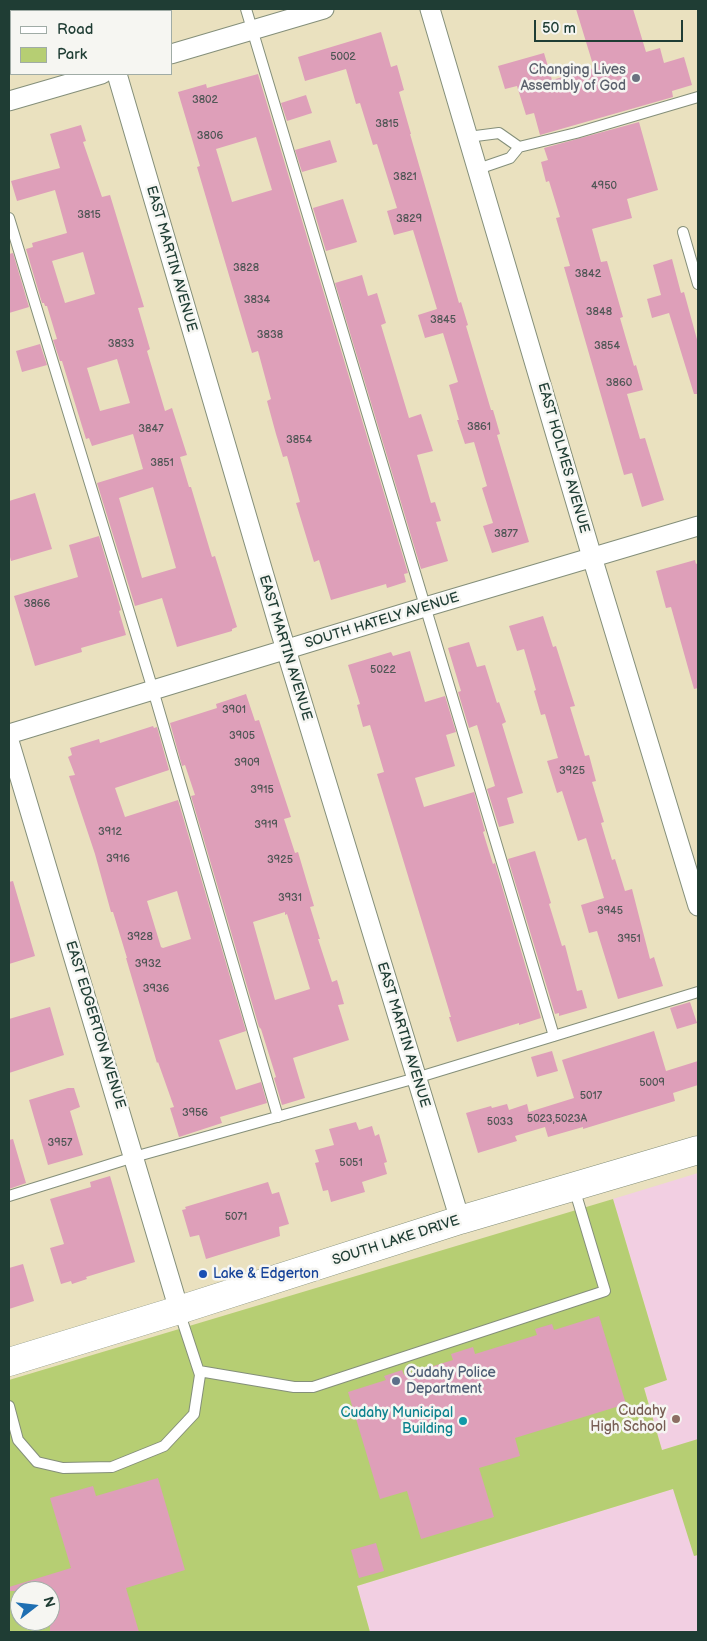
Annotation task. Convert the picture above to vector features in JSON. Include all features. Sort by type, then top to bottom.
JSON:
[{"type":"main road","name":"SOUTH LAKE DRIVE","points":[[9,1362],[460,1220],[698,1150]]},
{"type":"street","points":[[172,54],[324,9]]},
{"type":"street","name":"EAST HOLMES AVENUE","points":[[430,9],[592,557],[698,906]]},
{"type":"street","points":[[9,101],[99,75]]},
{"type":"street","name":"EAST MARTIN AVENUE","points":[[117,75],[286,651],[460,1220]]},
{"type":"street","name":"SOUTH HATELY AVENUE","points":[[9,734],[698,526]]},
{"type":"street","name":"EAST EDGERTON AVENUE","points":[[9,741],[179,1310]]},
{"type":"lane","points":[[246,9],[554,1036]]},
{"type":"lane","points":[[478,169],[510,158],[520,147],[576,133],[698,97]]},
{"type":"lane","points":[[468,137],[499,133],[520,147]]},
{"type":"lane","points":[[9,218],[153,690],[278,1117]]},
{"type":"lane","points":[[683,232],[698,284]]},
{"type":"lane","points":[[9,1196],[134,1157],[416,1078],[698,992]]},
{"type":"lane","points":[[199,1371],[294,1387],[313,1387],[605,1291],[573,1187]]},
{"type":"lane","points":[[9,1406],[18,1440],[37,1462],[63,1468],[112,1467],[164,1446],[194,1414],[200,1375],[179,1310]]},
{"type":"shaded area","name":"Cudahy High School","points":[[698,1173],[698,1632],[370,1632],[357,1586],[673,1489],[644,1387],[667,1380],[613,1199]]},
{"type":"green space","points":[[613,1199],[667,1380],[644,1388],[662,1450],[698,1439],[698,1555],[694,1556],[673,1489],[357,1586],[370,1632],[9,1632],[9,1380]]},
{"type":"building","name":"Changing Lives Assembly of God","points":[[576,9],[633,9],[646,52],[660,48],[664,63],[684,57],[692,85],[672,91],[673,97],[540,135],[534,113],[526,115],[517,86],[505,89],[498,66],[544,53],[552,80],[594,68]]},
{"type":"building","points":[[381,32],[391,67],[397,65],[404,90],[399,92],[410,134],[459,303],[461,302],[468,325],[466,326],[491,410],[493,410],[500,434],[497,435],[529,542],[492,553],[483,526],[493,523],[482,488],[487,486],[474,442],[465,444],[457,420],[459,420],[449,385],[458,382],[443,333],[425,338],[418,315],[437,309],[413,230],[394,235],[387,211],[397,208],[377,144],[373,145],[360,103],[356,104],[346,69],[305,81],[298,57]]},
{"type":"building","points":[[258,74],[408,573],[404,574],[406,582],[387,588],[386,584],[331,600],[319,560],[314,562],[296,503],[300,502],[287,456],[283,457],[267,401],[271,399],[258,351],[252,353],[197,167],[200,166],[178,92],[206,84],[207,88]],"holes":[[[256,137],[272,190],[232,202],[216,149]]]},
{"type":"building","points":[[306,95],[312,113],[287,121],[281,103]]},
{"type":"building","points":[[639,122],[658,190],[627,199],[632,218],[592,229],[601,262],[607,261],[623,317],[620,318],[643,390],[627,394],[640,439],[645,438],[664,500],[642,507],[632,473],[624,475],[564,267],[570,266],[556,218],[560,217],[549,181],[546,182],[541,162],[548,160],[544,148]]},
{"type":"building","points":[[81,125],[86,141],[83,142],[102,197],[110,195],[144,307],[138,308],[150,349],[147,351],[165,411],[172,408],[187,455],[180,457],[212,557],[215,556],[237,627],[232,629],[232,631],[177,647],[162,598],[135,606],[97,483],[143,469],[133,434],[92,446],[89,438],[86,439],[62,361],[60,361],[53,340],[57,339],[47,306],[42,303],[26,249],[33,247],[32,243],[67,233],[55,190],[17,201],[11,181],[60,168],[50,134]],"holes":[[[83,252],[95,294],[65,303],[52,261]],[[117,359],[130,403],[100,411],[87,368]],[[153,487],[176,568],[142,578],[119,498]]]},
{"type":"building","points":[[330,140],[337,162],[302,172],[295,150]]},
{"type":"building","points":[[343,199],[357,242],[326,251],[313,208]]},
{"type":"building","points":[[13,253],[29,307],[9,313],[9,254]]},
{"type":"building","points":[[672,259],[681,293],[684,292],[698,343],[698,394],[694,394],[669,313],[652,318],[647,299],[661,295],[653,265]]},
{"type":"building","points":[[362,275],[368,296],[377,293],[386,323],[381,325],[409,418],[421,414],[433,451],[417,455],[431,503],[435,502],[441,521],[436,522],[448,561],[421,569],[335,283]]},
{"type":"building","points":[[40,344],[47,365],[22,372],[16,351]]},
{"type":"building","points":[[35,493],[52,549],[11,561],[9,553],[9,501]]},
{"type":"building","points":[[99,536],[121,610],[119,611],[126,635],[81,648],[82,652],[35,666],[14,596],[78,577],[69,545]]},
{"type":"building","points":[[695,560],[696,564],[698,563],[698,688],[694,689],[671,607],[666,608],[656,571]]},
{"type":"building","points":[[543,616],[553,647],[556,646],[575,706],[570,707],[585,756],[589,755],[596,781],[592,782],[604,822],[601,823],[612,860],[615,859],[625,891],[632,889],[650,959],[654,957],[663,986],[618,999],[597,931],[589,933],[581,905],[604,898],[586,838],[578,841],[562,791],[557,793],[547,761],[558,758],[545,714],[541,715],[524,649],[517,651],[509,626]]},
{"type":"building","points":[[469,642],[477,667],[485,665],[497,703],[499,702],[506,722],[502,724],[523,793],[507,798],[514,823],[499,827],[487,789],[495,786],[477,725],[469,728],[458,692],[461,691],[448,648]]},
{"type":"building","points":[[410,651],[425,702],[445,696],[456,732],[446,735],[455,766],[415,778],[424,807],[474,792],[485,831],[483,832],[493,864],[495,863],[541,1018],[457,1042],[377,774],[384,772],[370,725],[363,727],[357,705],[360,704],[348,665],[391,652],[393,656]]},
{"type":"building","points":[[246,694],[255,721],[259,720],[291,817],[284,819],[295,853],[298,852],[314,906],[310,907],[320,939],[318,939],[332,982],[337,980],[344,1004],[338,1005],[349,1040],[293,1058],[305,1098],[282,1105],[274,1078],[276,1077],[259,1027],[191,796],[195,795],[185,765],[182,766],[170,723],[217,708],[216,704]],"holes":[[[285,912],[285,915],[287,914],[310,989],[275,1000],[253,922]]]},
{"type":"building","points":[[153,726],[154,728],[157,727],[169,770],[115,788],[125,817],[178,800],[246,1031],[219,1040],[236,1090],[261,1082],[267,1103],[220,1117],[222,1123],[179,1137],[170,1108],[174,1107],[157,1063],[113,912],[111,912],[95,854],[69,776],[75,775],[68,757],[72,755],[70,748],[99,739],[100,743]],"holes":[[[177,891],[191,939],[161,947],[147,901]]]},
{"type":"building","points":[[535,851],[562,946],[565,945],[577,991],[582,990],[587,1008],[559,1016],[559,1013],[555,1014],[508,859]]},
{"type":"building","points":[[13,881],[35,956],[9,964],[9,882]]},
{"type":"building","points":[[690,1002],[697,1023],[677,1029],[670,1008]]},
{"type":"building","points":[[50,1007],[64,1055],[9,1073],[9,1019]]},
{"type":"building","points":[[654,1031],[666,1071],[698,1061],[698,1085],[673,1093],[675,1101],[583,1129],[583,1127],[548,1137],[545,1127],[515,1136],[517,1141],[478,1153],[466,1113],[507,1104],[509,1110],[527,1104],[529,1112],[574,1098],[562,1060]]},
{"type":"building","points":[[552,1051],[558,1071],[537,1077],[531,1057]]},
{"type":"building","points":[[68,1088],[74,1088],[80,1107],[70,1111],[83,1155],[48,1165],[29,1100]]},
{"type":"building","points":[[356,1122],[359,1130],[372,1126],[375,1136],[379,1134],[387,1162],[384,1163],[387,1174],[362,1182],[365,1192],[331,1202],[328,1190],[323,1191],[315,1163],[319,1162],[315,1150],[334,1145],[329,1129]]},
{"type":"building","points":[[13,1139],[26,1183],[9,1189],[9,1140]]},
{"type":"building","points":[[110,1176],[135,1262],[86,1277],[87,1279],[72,1284],[71,1281],[61,1284],[50,1248],[64,1244],[50,1199],[91,1187],[90,1182]]},
{"type":"building","points":[[268,1182],[272,1194],[279,1192],[289,1224],[279,1227],[280,1236],[206,1259],[199,1235],[190,1237],[182,1210],[186,1209],[185,1207]]},
{"type":"building","points":[[23,1264],[34,1301],[9,1309],[9,1268]]},
{"type":"building","name":"Cudahy Municipal Building","points":[[599,1316],[626,1404],[515,1438],[520,1456],[479,1468],[494,1517],[421,1539],[407,1491],[380,1499],[348,1392],[386,1380],[384,1376],[402,1370],[404,1375],[453,1360],[451,1354],[473,1347],[475,1354],[537,1335],[535,1329],[552,1324],[554,1330]]},
{"type":"building","points":[[158,1478],[185,1570],[126,1588],[139,1632],[50,1632],[60,1631],[60,1581],[29,1581],[71,1568],[50,1498],[93,1486],[96,1496]]},
{"type":"building","points":[[376,1543],[384,1571],[359,1578],[351,1550]]},
{"type":"place","name":"Changing Lives Assembly of God","points":[[636,78]]},
{"type":"place","name":"Lake & Edgerton","points":[[203,1274]]},
{"type":"place","name":"Cudahy Police Department","points":[[396,1381]]},
{"type":"place","name":"Cudahy High School","points":[[676,1419]]},
{"type":"place","name":"Cudahy Municipal Building","points":[[463,1421]]}]
